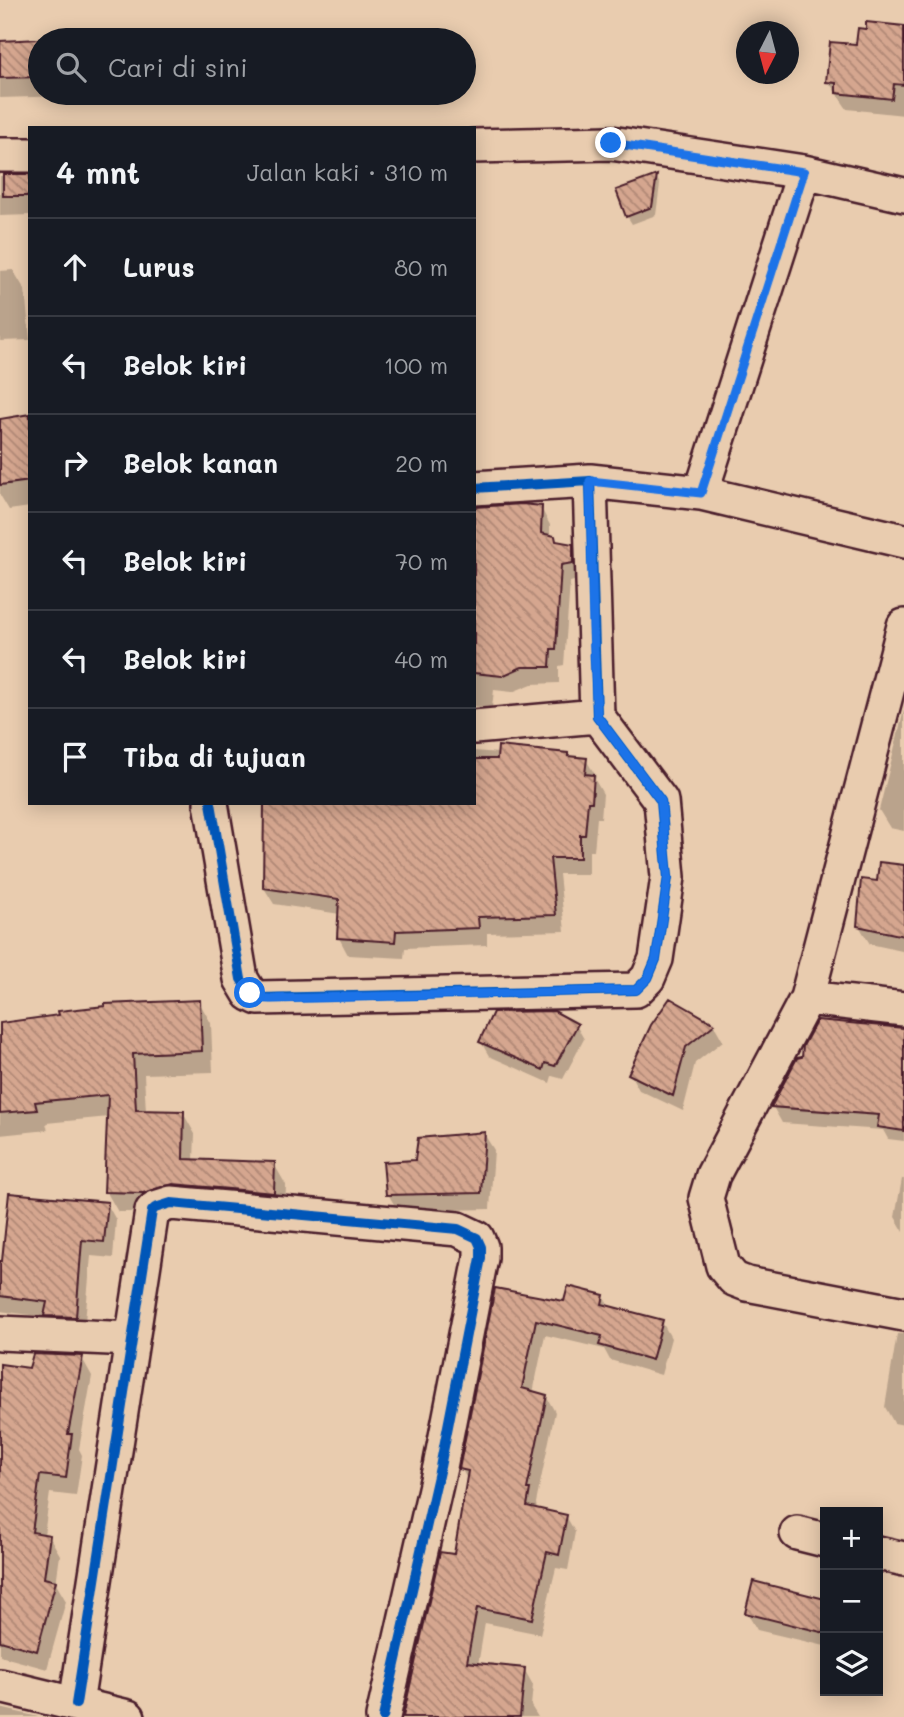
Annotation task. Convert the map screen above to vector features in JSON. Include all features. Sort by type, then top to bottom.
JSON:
[{"type":"street","points":[[476,146],[611,143],[804,172],[904,195]]},
{"type":"street","points":[[0,155],[28,155]]},
{"type":"street","points":[[701,493],[804,172]]},
{"type":"street","points":[[211,805],[241,979],[250,993],[258,998],[636,990],[648,978],[656,959],[668,877],[661,801],[597,716],[590,481]]},
{"type":"street","points":[[476,488],[590,481],[701,493],[904,541]]},
{"type":"street","points":[[904,626],[807,998],[708,1188],[706,1198],[723,1266],[734,1279],[747,1284],[904,1314]]},
{"type":"street","points":[[476,727],[597,716]]},
{"type":"street","points":[[807,998],[904,1009]]},
{"type":"street","points":[[76,1704],[152,1211],[171,1203],[458,1229],[477,1238],[481,1247],[440,1467],[383,1717]]},
{"type":"street","points":[[0,1333],[132,1339]]},
{"type":"street","points":[[883,1554],[904,1559]]},
{"type":"street","points":[[0,1685],[128,1717]]},
{"type":"building","points":[[866,22],[904,26],[904,85],[894,84],[892,99],[836,93],[836,83],[826,82],[830,42],[856,44],[858,28],[866,29]]},
{"type":"building","points":[[28,40],[28,77],[0,78],[0,41]]},
{"type":"building","points":[[3,174],[28,174],[28,196],[3,196]]},
{"type":"building","points":[[657,175],[652,207],[626,217],[616,190]]},
{"type":"building","points":[[28,414],[28,481],[0,485],[0,419]]},
{"type":"building","points":[[522,504],[542,506],[541,533],[555,536],[556,541],[573,544],[573,563],[561,565],[556,649],[551,649],[550,667],[522,667],[502,676],[476,673],[476,507]]},
{"type":"building","points":[[498,746],[568,753],[568,756],[587,758],[585,774],[594,775],[585,835],[580,835],[580,858],[550,858],[556,915],[478,917],[479,928],[396,931],[395,942],[337,938],[339,899],[263,888],[264,805],[476,805],[476,759],[497,759]]},
{"type":"building","points":[[879,862],[904,865],[904,936],[857,926],[861,879],[877,881]]},
{"type":"building","points":[[670,998],[715,1024],[686,1047],[673,1096],[628,1074],[651,1025]]},
{"type":"building","points":[[200,1000],[202,1051],[133,1054],[136,1110],[184,1111],[183,1159],[275,1162],[274,1193],[173,1184],[143,1193],[104,1192],[108,1095],[35,1102],[37,1110],[0,1113],[0,1023],[59,1015],[58,1011],[105,1004]]},
{"type":"building","points":[[554,1011],[578,1024],[555,1066],[545,1063],[543,1070],[479,1042],[493,1012]]},
{"type":"building","points":[[817,1020],[904,1028],[904,1131],[877,1127],[879,1115],[771,1107],[797,1058],[802,1057],[803,1046]]},
{"type":"building","points":[[485,1132],[481,1193],[386,1195],[383,1162],[415,1160],[418,1138]]},
{"type":"building","points":[[9,1193],[108,1202],[104,1242],[82,1240],[76,1317],[44,1316],[47,1302],[0,1296],[0,1261]]},
{"type":"building","points":[[568,1286],[604,1295],[602,1304],[663,1320],[652,1360],[599,1345],[602,1336],[536,1320],[522,1388],[547,1395],[527,1489],[530,1489],[527,1506],[567,1515],[559,1555],[547,1552],[532,1619],[477,1608],[467,1662],[525,1668],[520,1717],[403,1717],[440,1552],[454,1554],[468,1471],[459,1469],[495,1288],[564,1301]]},
{"type":"building","points":[[33,1354],[83,1356],[68,1434],[72,1434],[66,1478],[40,1475],[32,1532],[50,1535],[44,1578],[56,1581],[37,1651],[0,1641],[0,1364],[29,1368]]},
{"type":"building","points":[[753,1581],[820,1598],[820,1632],[745,1613]]},
{"type":"cycle path","points":[[211,805],[241,979],[250,994],[258,998],[636,990],[648,978],[656,959],[668,877],[661,801],[597,716],[590,481],[476,488]]},
{"type":"cycle path","points":[[76,1704],[152,1211],[171,1203],[458,1229],[477,1238],[481,1247],[440,1467],[383,1717]]},
{"type":"route","points":[[250,993],[258,998],[271,999],[636,990],[648,978],[656,959],[668,877],[661,801],[597,716],[590,481],[701,493],[804,172],[611,143]]}]
